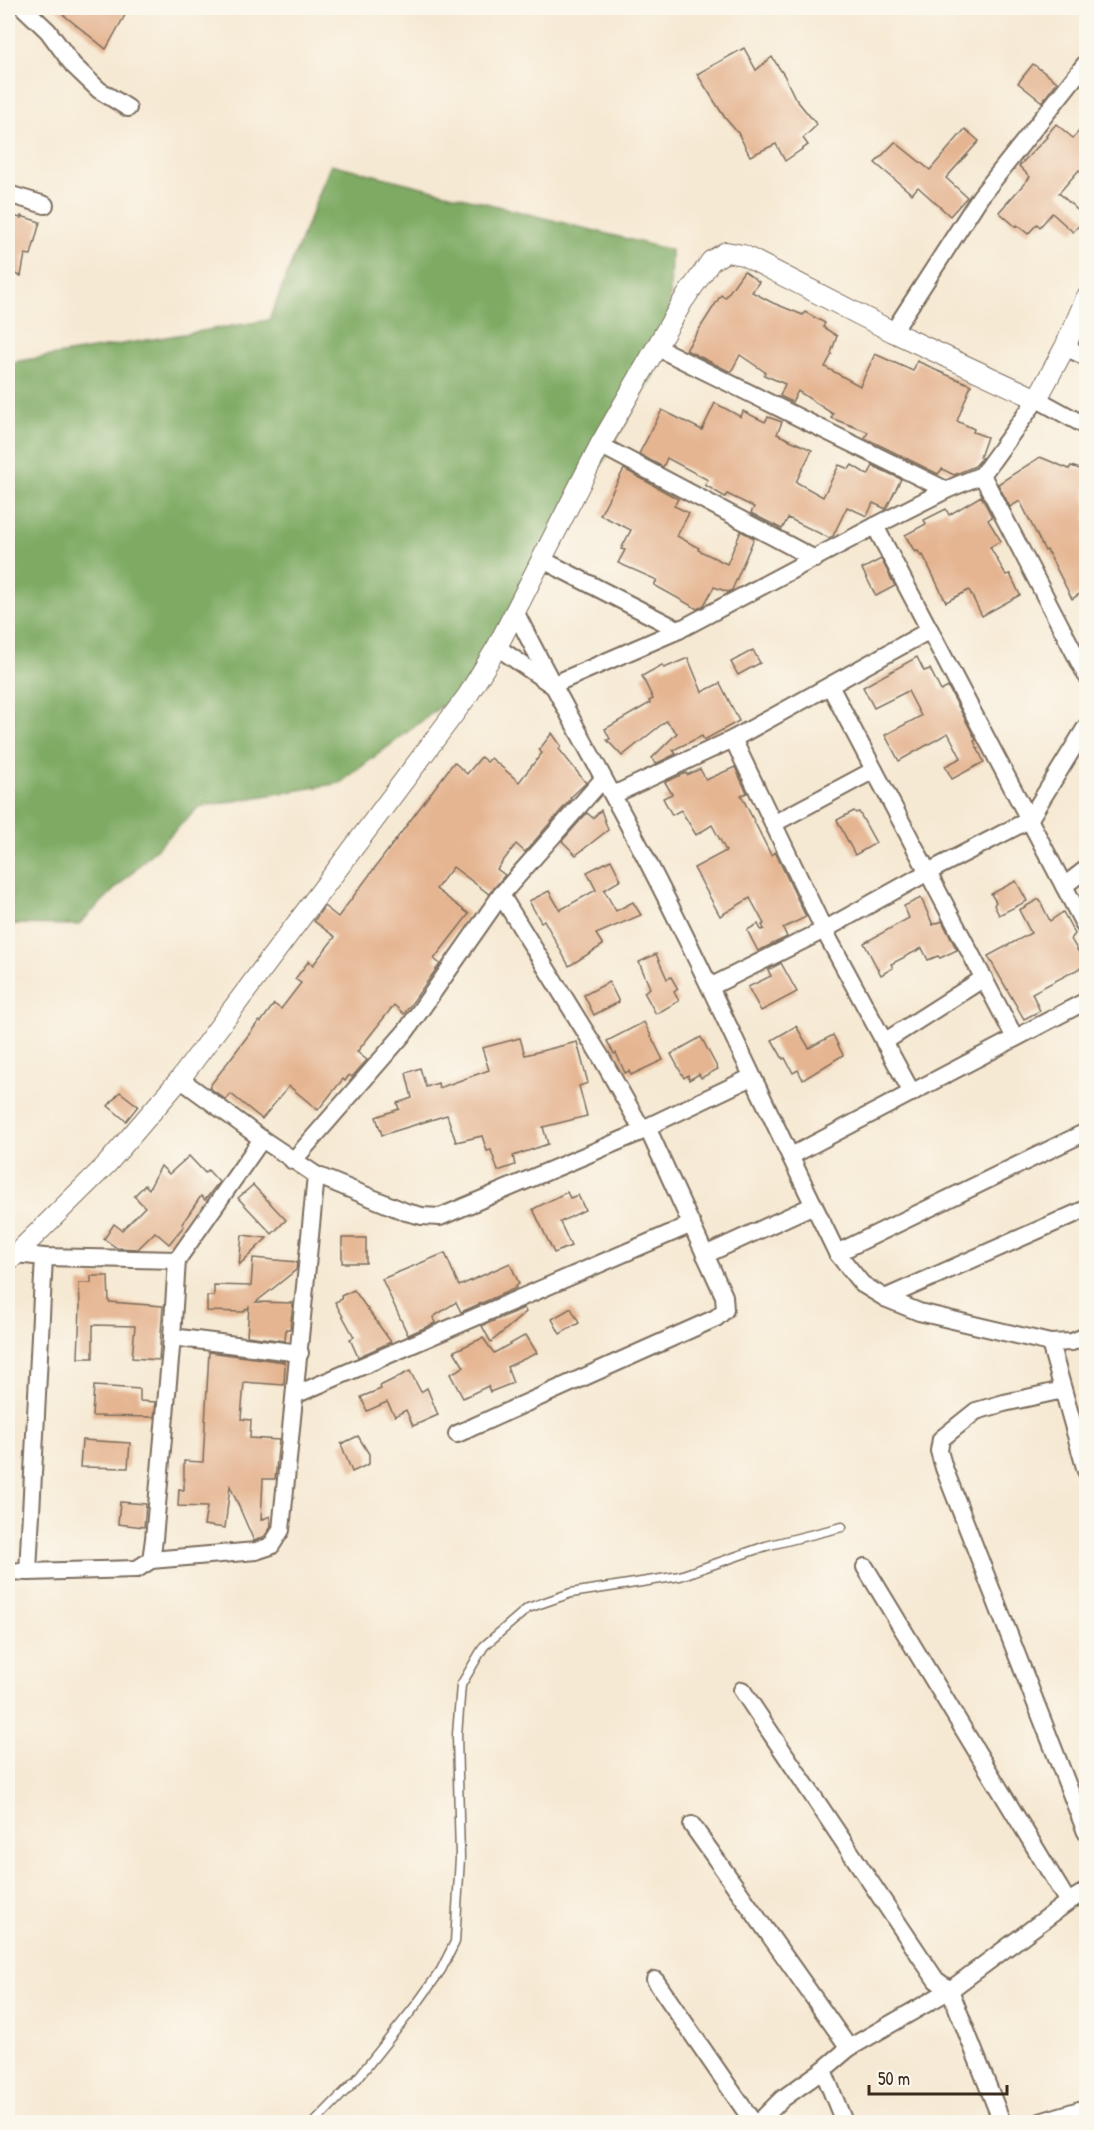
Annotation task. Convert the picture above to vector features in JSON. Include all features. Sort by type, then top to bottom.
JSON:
[{"type":"street","points":[[24,8],[48,31],[73,65],[99,90],[128,108]]},
{"type":"street","points":[[893,332],[980,197],[1086,63]]},
{"type":"street","points":[[8,194],[45,205]]},
{"type":"street","points":[[12,1258],[107,1164],[180,1079],[468,695],[497,647],[600,445],[683,301],[711,261],[726,252],[743,255],[893,332],[1037,399],[1084,427]]},
{"type":"street","points":[[552,685],[679,630],[875,526],[946,490],[982,475],[1037,399],[1065,347],[1086,298]]},
{"type":"street","points":[[1065,347],[1086,357]]},
{"type":"street","points":[[656,348],[946,490]]},
{"type":"street","points":[[600,445],[815,559]]},
{"type":"street","points":[[982,475],[1086,675]]},
{"type":"street","points":[[875,526],[1086,928]]},
{"type":"street","points":[[541,559],[679,630]]},
{"type":"street","points":[[515,611],[552,685],[613,795],[710,987],[837,1253],[862,1284],[885,1298],[919,1312],[1050,1343],[1072,1342],[1086,1336]]},
{"type":"street","points":[[613,795],[733,739],[930,630]]},
{"type":"street","points":[[497,647],[552,685]]},
{"type":"street","points":[[830,686],[1015,1038]]},
{"type":"street","points":[[710,987],[824,930],[928,872],[1029,820],[1086,727]]},
{"type":"street","points":[[733,739],[824,930],[912,1093]]},
{"type":"street","points":[[774,824],[874,770]]},
{"type":"street","points":[[293,1161],[406,1031],[501,895],[603,779]]},
{"type":"street","points":[[1064,886],[1086,869]]},
{"type":"street","points":[[457,1434],[716,1318],[724,1310],[724,1296],[692,1224],[645,1129],[501,895]]},
{"type":"street","points":[[884,1042],[984,978]]},
{"type":"street","points":[[791,1156],[1086,1001]]},
{"type":"street","points":[[180,1079],[293,1161],[316,1175],[406,1212],[440,1217],[645,1129],[752,1077]]},
{"type":"street","points":[[837,1253],[1086,1132]]},
{"type":"street","points":[[151,1560],[177,1260],[262,1139]]},
{"type":"street","points":[[8,1571],[137,1569],[151,1560],[256,1551],[271,1546],[282,1530],[316,1175]]},
{"type":"street","points":[[705,1255],[814,1205]]},
{"type":"street","points":[[885,1298],[1086,1209]]},
{"type":"street","points":[[295,1395],[692,1224]]},
{"type":"street","points":[[28,1572],[44,1257]]},
{"type":"street","points":[[12,1258],[177,1260]]},
{"type":"street","points":[[172,1337],[300,1353]]},
{"type":"street","points":[[1050,1343],[1086,1471]]},
{"type":"street","points":[[1064,1390],[976,1411],[952,1428],[941,1439],[939,1446],[944,1468],[1086,1832]]},
{"type":"street","points":[[865,1567],[1068,1902]]},
{"type":"street","points":[[742,1690],[936,1980],[950,1990],[1002,2122]]},
{"type":"street","points":[[692,1825],[849,2048]]},
{"type":"street","points":[[759,2122],[782,2099],[849,2048],[950,1990],[1086,1891]]},
{"type":"street","points":[[655,1980],[753,2122]]},
{"type":"street","points":[[823,2070],[844,2122]]},
{"type":"street","points":[[1041,2122],[1086,2108]]},
{"type":"lane","points":[[315,2122],[357,2079],[416,2005],[441,1970],[455,1942],[460,1858],[457,1735],[461,1685],[484,1646],[528,1608],[571,1593],[680,1576],[766,1546],[842,1527]]},
{"type":"green space","points":[[331,164],[671,250],[669,349],[576,508],[485,673],[340,783],[199,807],[78,925],[8,924],[8,363],[269,320]]},
{"type":"building","points":[[55,8],[129,8],[106,49]]},
{"type":"building","points":[[744,48],[756,70],[772,57],[795,98],[817,125],[803,138],[808,145],[785,161],[776,144],[750,156],[738,133],[725,118],[697,74]]},
{"type":"building","points":[[1033,64],[1057,82],[1042,102],[1018,83]]},
{"type":"building","points":[[1086,123],[1086,176],[1079,170],[1059,193],[1086,218],[1073,232],[1052,213],[1040,227],[1037,224],[1028,234],[1017,225],[1016,227],[999,212],[1030,177],[1019,166],[1047,137],[1056,124],[1073,138]]},
{"type":"building","points":[[965,129],[979,141],[946,178],[967,197],[950,216],[918,187],[912,194],[875,163],[895,142],[930,170]]},
{"type":"building","points":[[8,215],[21,218],[21,216],[40,222],[31,255],[25,254],[21,276],[8,272]]},
{"type":"building","points":[[744,271],[759,282],[752,292],[803,315],[805,312],[825,323],[823,327],[837,336],[832,354],[825,367],[860,386],[875,354],[913,371],[917,361],[971,385],[957,421],[974,429],[973,432],[987,437],[980,457],[982,458],[975,466],[954,475],[942,469],[938,474],[865,438],[868,432],[831,418],[833,414],[798,391],[792,402],[780,396],[785,384],[764,375],[765,372],[740,355],[731,372],[686,350],[721,295],[725,298]]},
{"type":"building","points":[[715,403],[741,417],[743,411],[765,422],[768,417],[782,422],[777,434],[812,450],[796,482],[823,497],[839,465],[849,469],[852,465],[868,475],[873,466],[901,479],[886,509],[873,503],[867,516],[847,507],[833,536],[829,538],[788,518],[782,529],[751,513],[754,507],[727,494],[725,497],[705,485],[708,480],[667,458],[663,467],[639,454],[662,410],[702,430]]},
{"type":"building","points":[[1040,457],[1069,469],[1071,466],[1086,471],[1086,590],[1072,599],[1020,501],[1010,507],[998,484]]},
{"type":"building","points":[[624,469],[678,499],[674,506],[689,513],[677,536],[699,548],[698,550],[727,564],[741,531],[754,538],[732,590],[728,592],[714,587],[704,605],[697,609],[654,585],[657,580],[618,563],[625,550],[621,549],[631,530],[600,515]]},
{"type":"building","points":[[981,496],[992,517],[988,520],[1001,541],[990,547],[1006,575],[1010,574],[1020,595],[982,616],[969,590],[946,602],[923,555],[921,556],[918,551],[915,552],[905,535],[926,524],[924,520],[946,509],[949,515]]},
{"type":"building","points":[[881,559],[895,586],[876,596],[862,569]]},
{"type":"building","points":[[753,650],[760,663],[738,675],[731,662]]},
{"type":"building","points":[[917,657],[924,671],[930,669],[941,691],[948,687],[976,740],[974,741],[984,762],[952,779],[945,766],[961,758],[948,733],[899,761],[885,735],[921,716],[908,691],[874,708],[863,687]]},
{"type":"building","points":[[688,658],[702,692],[720,683],[739,721],[704,740],[702,736],[673,750],[676,754],[655,764],[652,758],[677,733],[666,721],[622,756],[607,740],[610,739],[605,729],[650,703],[649,701],[653,699],[642,676],[662,665],[664,668]]},
{"type":"building","points":[[552,733],[561,746],[559,749],[586,783],[570,798],[525,852],[516,844],[497,869],[505,875],[489,894],[453,867],[436,889],[469,914],[434,959],[440,964],[404,1014],[394,1005],[357,1052],[367,1060],[352,1077],[349,1075],[345,1081],[343,1079],[318,1110],[289,1086],[262,1119],[231,1094],[226,1100],[209,1087],[274,1004],[281,1009],[301,983],[295,979],[309,961],[313,965],[335,937],[314,921],[324,906],[338,917],[454,762],[467,774],[481,757],[487,762],[491,758],[519,782],[542,753],[539,750]]},
{"type":"building","points":[[735,767],[747,793],[741,795],[771,855],[775,852],[806,917],[783,928],[787,937],[758,951],[747,930],[758,924],[761,930],[764,929],[762,925],[764,924],[750,898],[720,916],[694,868],[726,851],[712,825],[696,835],[681,810],[672,815],[663,798],[672,794],[665,782],[700,769],[706,780]]},
{"type":"building","points":[[601,810],[608,830],[576,855],[562,841],[587,813],[593,818]]},
{"type":"building","points":[[854,811],[859,812],[876,843],[855,855],[837,820]]},
{"type":"building","points":[[611,860],[621,880],[604,890],[616,911],[633,902],[641,915],[596,934],[603,945],[569,966],[544,920],[541,922],[529,901],[549,891],[560,910],[596,890],[587,872]]},
{"type":"building","points":[[1016,881],[1027,901],[999,915],[994,905],[996,902],[991,894]]},
{"type":"building","points":[[921,898],[933,925],[942,921],[957,950],[940,958],[938,956],[928,960],[922,948],[891,964],[893,968],[881,975],[864,943],[909,918],[904,906]]},
{"type":"building","points":[[1039,899],[1050,921],[1063,912],[1075,934],[1071,939],[1086,965],[1032,993],[1040,1011],[1024,1019],[988,956],[1031,933],[1019,910]]},
{"type":"building","points":[[656,954],[667,979],[671,977],[678,989],[674,992],[679,1001],[656,1014],[644,992],[650,988],[639,962]]},
{"type":"building","points":[[781,963],[797,992],[761,1011],[748,987],[771,976],[768,970]]},
{"type":"building","points":[[609,982],[619,1002],[594,1015],[584,995]]},
{"type":"building","points":[[644,1022],[663,1060],[631,1075],[629,1071],[625,1073],[616,1053],[614,1054],[607,1041]]},
{"type":"building","points":[[796,1026],[809,1048],[833,1035],[843,1055],[803,1080],[798,1070],[793,1073],[772,1040]]},
{"type":"building","points":[[701,1037],[718,1069],[701,1078],[699,1074],[689,1080],[688,1075],[684,1078],[671,1054]]},
{"type":"building","points":[[520,1038],[525,1055],[577,1042],[588,1083],[579,1086],[587,1116],[543,1127],[548,1144],[513,1156],[515,1165],[498,1171],[491,1150],[487,1151],[482,1136],[456,1142],[447,1115],[382,1135],[376,1117],[399,1109],[397,1103],[412,1098],[406,1073],[420,1068],[426,1087],[438,1083],[439,1088],[489,1070],[482,1048]]},
{"type":"building","points":[[120,1092],[138,1106],[126,1121],[108,1106]]},
{"type":"building","points":[[189,1156],[205,1173],[208,1170],[219,1182],[205,1200],[201,1196],[182,1224],[184,1226],[169,1244],[155,1232],[138,1249],[117,1248],[104,1239],[114,1224],[122,1230],[145,1207],[134,1196],[145,1185],[149,1189],[161,1166],[169,1174]]},
{"type":"building","points":[[253,1185],[286,1220],[272,1234],[238,1198]]},
{"type":"building","points":[[567,1192],[570,1198],[578,1195],[585,1210],[560,1222],[571,1246],[554,1253],[533,1209]]},
{"type":"building","points":[[242,1235],[267,1238],[239,1265]]},
{"type":"building","points":[[342,1238],[366,1238],[366,1263],[342,1263]]},
{"type":"building","points":[[445,1253],[459,1286],[510,1263],[519,1284],[515,1286],[516,1288],[461,1312],[456,1302],[433,1317],[435,1323],[408,1335],[382,1279]]},
{"type":"building","points":[[253,1258],[297,1262],[296,1270],[256,1302],[293,1303],[290,1329],[286,1329],[285,1341],[247,1336],[249,1307],[243,1312],[207,1311],[207,1296],[214,1296],[214,1285],[251,1286]]},
{"type":"building","points":[[91,1276],[108,1276],[109,1302],[163,1306],[159,1360],[132,1358],[135,1326],[93,1325],[93,1358],[78,1358],[79,1283],[91,1283]]},
{"type":"building","points":[[354,1290],[391,1342],[358,1357],[350,1339],[354,1337],[335,1302],[342,1299],[341,1296]]},
{"type":"building","points":[[524,1308],[526,1312],[491,1342],[482,1326]]},
{"type":"building","points":[[571,1308],[579,1323],[560,1334],[552,1319]]},
{"type":"building","points":[[526,1335],[537,1353],[507,1367],[513,1383],[490,1392],[488,1386],[463,1398],[450,1374],[464,1367],[454,1351],[483,1338],[494,1353]]},
{"type":"building","points":[[209,1352],[284,1362],[285,1366],[284,1385],[244,1382],[241,1419],[251,1420],[250,1438],[279,1440],[275,1479],[263,1479],[261,1520],[270,1516],[271,1527],[264,1537],[254,1541],[230,1486],[225,1528],[204,1525],[207,1507],[178,1506],[179,1489],[184,1490],[184,1461],[203,1462]]},
{"type":"building","points":[[410,1371],[421,1392],[427,1388],[438,1415],[413,1426],[406,1410],[395,1416],[387,1402],[367,1411],[361,1397],[381,1389],[380,1386]]},
{"type":"building","points":[[94,1386],[140,1389],[140,1401],[156,1402],[154,1417],[92,1416]]},
{"type":"building","points":[[358,1436],[369,1454],[369,1464],[352,1472],[341,1444]]},
{"type":"building","points":[[82,1440],[130,1443],[128,1468],[80,1467]]},
{"type":"building","points":[[120,1502],[146,1504],[144,1527],[118,1524]]}]
